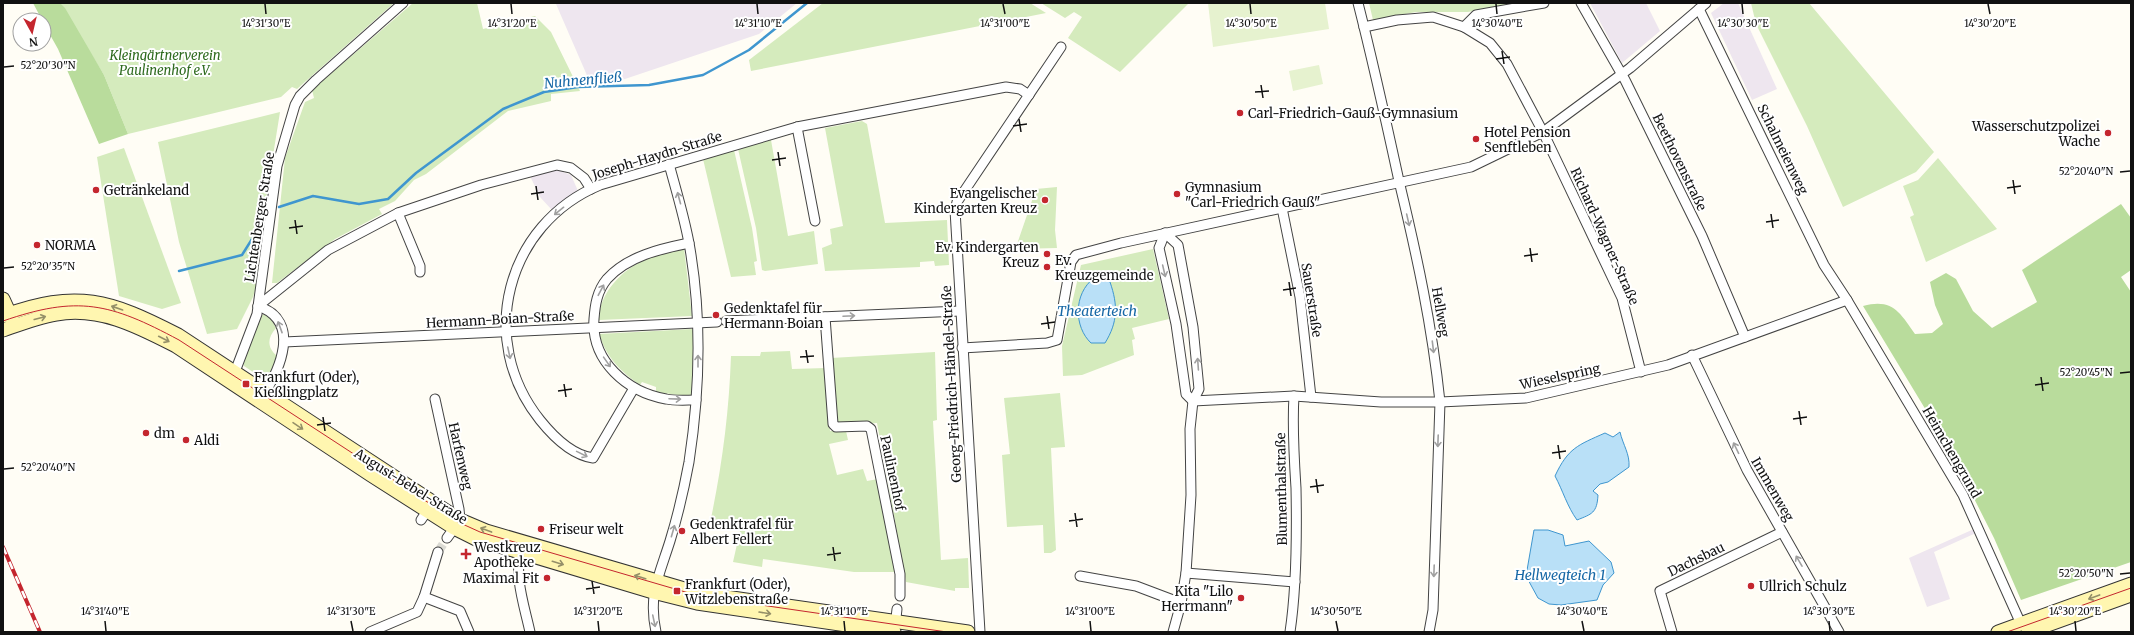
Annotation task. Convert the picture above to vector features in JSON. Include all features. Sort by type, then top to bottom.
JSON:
[{"type":"street","name":"Lichtenberger Straße","points":[[233,377],[258,306],[277,166],[295,105],[300,96],[316,80],[403,3]]},
{"type":"street","name":"Hellweg","points":[[1358,3],[1429,314],[1440,402],[1433,610],[1429,632]]},
{"type":"street","points":[[1464,27],[1476,15],[1544,3]]},
{"type":"street","name":"Beethovenstraße","points":[[1580,3],[1620,75],[1625,80],[1702,236],[1745,337]]},
{"type":"street","points":[[962,348],[1048,343],[1057,340],[1071,262],[1076,255],[1165,233],[1471,167],[1543,132],[1620,75],[1706,3]]},
{"type":"street","name":"Schalmeienweg","points":[[1699,9],[1824,265],[1847,300]]},
{"type":"street","name":"Richard-Wagner-Straße","points":[[1364,27],[1397,20],[1433,17],[1464,27],[1490,43],[1506,64],[1543,132],[1622,298],[1641,372]]},
{"type":"street","name":"Georg-Friedrich-Händel-Straße","points":[[980,632],[955,218],[957,202],[1062,47]]},
{"type":"street","name":"Joseph-Haydn-Straße","points":[[258,306],[328,250],[398,213],[481,185],[557,165],[571,168],[584,178],[591,189],[669,164],[797,127],[1006,87],[1020,89],[1029,95]]},
{"type":"street","points":[[797,127],[815,221]]},
{"type":"street","points":[[656,632],[652,614],[655,587],[680,506],[689,462],[696,400],[697,323],[689,243],[669,164]]},
{"type":"street","points":[[591,189],[554,215],[527,247],[512,280],[505,318],[508,353],[518,383],[532,409],[560,441],[585,457],[593,458],[634,388]]},
{"type":"street","name":"Sauerstraße","points":[[1282,208],[1300,297],[1311,397]]},
{"type":"street","points":[[398,213],[420,266],[420,272]]},
{"type":"street","points":[[1165,233],[1159,248],[1176,324],[1186,394],[1193,401]]},
{"type":"street","points":[[1165,233],[1178,246],[1194,327],[1199,389],[1193,401],[1189,445],[1191,495],[1186,573],[1181,603],[1173,632]]},
{"type":"street","points":[[689,243],[657,250],[640,257],[627,263],[607,280],[595,303],[593,328],[596,345],[606,363],[617,375],[634,388],[666,399],[696,400]]},
{"type":"street","points":[[3,299],[6,315],[16,326]]},
{"type":"street","name":"Wieselspring","points":[[1193,401],[1294,396],[1381,402],[1440,402],[1526,398],[1641,372],[1745,337],[1847,300]]},
{"type":"street","name":"Heimchengrund","points":[[1847,300],[1963,495],[2024,628]]},
{"type":"street","name":"August-Bebel-Straße","points":[[6,315],[58,301],[94,301],[113,306],[147,319],[178,334],[233,377],[454,529]]},
{"type":"street","points":[[258,306],[272,310],[279,321],[284,342],[279,368],[262,397]]},
{"type":"street","name":"Hermann-Boian-Straße","points":[[284,342],[960,311]]},
{"type":"street","name":"August-Bebel-Straße","points":[[3,330],[56,314],[90,313],[113,317],[145,330],[233,377]]},
{"type":"street","name":"Paulinenhof","points":[[825,317],[833,424],[836,427],[867,426],[871,429],[900,574],[900,596]]},
{"type":"street","name":"Immenweg","points":[[1692,355],[1741,458],[1839,632]]},
{"type":"street","name":"Blumenthalstraße","points":[[1290,632],[1295,582],[1296,490],[1292,425],[1294,396]]},
{"type":"street","name":"August-Bebel-Straße","points":[[262,397],[424,515],[476,538],[522,546],[655,587],[696,603],[895,623],[968,632]]},
{"type":"street","name":"Harfenweg","points":[[435,399],[458,501],[454,529]]},
{"type":"street","name":"Dachsbau","points":[[1672,632],[1660,591],[1782,532]]},
{"type":"street","points":[[522,546],[518,573],[530,632]]},
{"type":"street","points":[[370,632],[417,612],[424,597],[438,552]]},
{"type":"street","points":[[1186,573],[1295,582]]},
{"type":"street","points":[[1080,576],[1136,586],[1181,603]]},
{"type":"street","points":[[2024,628],[2131,584]]},
{"type":"street","points":[[1998,632],[2024,628],[2131,595]]},
{"type":"street","points":[[424,597],[460,611],[469,632]]},
{"type":"shaded area","points":[[797,3],[759,34],[616,82],[589,80],[556,4]]},
{"type":"shaded area","points":[[1590,3],[1646,3],[1660,31],[1622,63]]},
{"type":"shaded area","points":[[1724,3],[1738,3],[1777,89],[1752,100],[1711,13]]},
{"type":"shaded area","points":[[557,170],[571,175],[578,191],[552,210],[540,197],[530,176]]},
{"type":"shaded area","points":[[1974,529],[1976,533],[1934,552],[1950,599],[1927,607],[1909,558]]},
{"type":"green space","points":[[33,3],[60,3],[65,8],[104,75],[128,134],[99,144],[52,38],[52,12],[38,12]]},
{"type":"green space","name":"Kleingärtnerverein Paulinenhof e.V.","points":[[60,3],[394,3],[297,89],[292,87],[281,97],[128,134],[104,75]]},
{"type":"green space","points":[[413,3],[477,3],[483,29],[535,16],[551,32],[580,91],[551,94],[551,101],[508,111],[426,174],[414,180],[395,201],[379,209],[382,214],[335,239],[277,283],[272,283],[285,158],[305,102],[314,98],[312,90]]},
{"type":"green space","points":[[823,3],[1030,3],[1046,13],[751,71],[749,60]]},
{"type":"green space","points":[[1041,3],[1189,3],[1120,72],[1068,38],[1082,17],[1074,12],[1065,18]]},
{"type":"green space","points":[[1208,3],[1325,3],[1329,29],[1213,47]]},
{"type":"green space","points":[[1369,3],[1513,3],[1468,12],[1416,12],[1373,20]]},
{"type":"green space","points":[[1751,3],[1809,3],[1934,152],[1916,172],[1843,207],[1807,126],[1756,24]]},
{"type":"green space","points":[[1319,65],[1323,84],[1293,91],[1289,71]]},
{"type":"green space","points":[[280,112],[267,193],[259,277],[253,297],[237,329],[207,334],[179,242],[158,142]]},
{"type":"green space","points":[[862,121],[867,124],[885,223],[947,220],[949,265],[935,266],[934,261],[920,262],[920,267],[825,271],[822,248],[832,244],[830,229],[843,226],[825,128]]},
{"type":"green space","points":[[771,140],[788,236],[814,231],[818,264],[765,271],[762,270],[756,228],[738,149]]},
{"type":"green space","points":[[124,148],[181,303],[162,309],[119,296],[97,157]]},
{"type":"green space","points":[[734,150],[752,228],[757,261],[754,262],[756,275],[731,277],[703,159]]},
{"type":"green space","points":[[1938,158],[1997,229],[1926,262],[1910,217],[1914,215],[1903,186],[1918,180]]},
{"type":"green space","points":[[1057,187],[1055,230],[1057,248],[1017,249],[1016,247],[1036,189]]},
{"type":"green space","points":[[2121,204],[2131,218],[2131,270],[2121,277],[2131,292],[2131,562],[2021,600],[1994,538],[1947,445],[1863,306],[1882,304],[1889,306],[1900,314],[1915,334],[1932,333],[1943,324],[1935,305],[1930,282],[1946,273],[1956,279],[1973,311],[1992,328],[2037,302],[2022,270]]},
{"type":"green space","points":[[684,248],[692,316],[599,320],[603,300],[608,291],[630,268],[661,253]]},
{"type":"green space","points":[[1153,249],[1169,319],[1132,328],[1135,339],[1132,340],[1134,355],[1082,375],[1063,376],[1062,346],[1081,265]]},
{"type":"green space","points":[[264,314],[269,315],[276,328],[271,335],[269,343],[271,350],[277,356],[273,369],[265,380],[244,366],[243,363],[261,316]]},
{"type":"green space","points":[[692,329],[694,333],[692,397],[656,392],[656,387],[642,382],[640,385],[620,369],[610,357],[599,334]]},
{"type":"green space","points":[[790,351],[792,369],[826,368],[830,431],[846,431],[848,440],[829,444],[837,475],[863,469],[867,481],[878,479],[897,572],[854,572],[763,559],[762,567],[733,562],[740,531],[710,523],[724,440],[729,398],[731,356],[760,356],[761,352]]},
{"type":"green space","points":[[935,352],[937,420],[933,421],[941,560],[968,558],[969,588],[955,588],[955,591],[906,582],[877,423],[838,426],[835,422],[831,358]]},
{"type":"green space","points":[[1060,393],[1065,447],[1051,448],[1056,550],[1051,553],[1044,553],[1043,525],[1007,527],[1002,455],[1010,454],[1004,398]]},
{"type":"water","name":"Theaterteich","points":[[1094,278],[1104,278],[1110,282],[1113,290],[1115,306],[1114,321],[1105,343],[1091,343],[1085,336],[1079,320],[1079,301],[1087,285]]},
{"type":"water","points":[[1620,432],[1627,454],[1629,467],[1608,482],[1600,484],[1593,491],[1598,495],[1595,509],[1590,514],[1577,520],[1570,509],[1555,476],[1564,459],[1575,448],[1605,433],[1613,437]]},
{"type":"water","name":"Hellwegteich 1","points":[[1534,530],[1548,530],[1563,535],[1565,546],[1589,541],[1611,562],[1614,573],[1603,585],[1597,600],[1561,605],[1549,604],[1538,598],[1526,576]]},
{"type":"waterway","name":"Nuhnenfließ","points":[[279,207],[313,196],[359,204],[388,199],[416,173],[503,109],[544,92],[578,87],[649,85],[703,75],[749,50],[807,3]]},
{"type":"waterway","name":"Nuhnenfließ","points":[[179,271],[242,255],[267,215]]},
{"type":"tunnel","points":[[438,552],[447,538]]},
{"type":"tram line","points":[[3,321],[52,308],[73,306],[93,307],[113,311],[155,327],[179,340],[458,522],[480,532],[699,596],[947,632]]},
{"type":"tram line","points":[[2007,632],[2131,588]]},
{"type":"railway","points":[[3,547],[40,632]]},
{"type":"place","name":"Carl-Friedrich-Gauß-Gymnasium","points":[[1240,113]]},
{"type":"place","name":"Wasserschutzpolizei Wache","points":[[2108,133]]},
{"type":"place","name":"Hotel Pension Senftleben","points":[[1476,139]]},
{"type":"place","name":"Getränkeland","points":[[96,190]]},
{"type":"place","name":"Gymnasium \"Carl-Friedrich Gauß\"","points":[[1177,194]]},
{"type":"place","name":"Evangelischer Kindergarten Kreuz","points":[[1045,200]]},
{"type":"place","name":"NORMA","points":[[37,245]]},
{"type":"place","name":"Ev. Kindergarten Kreuz","points":[[1047,254]]},
{"type":"place","name":"Ev. Kreuzgemeinde","points":[[1047,267]]},
{"type":"place","name":"Gedenktafel für Hermann Boian","points":[[716,315]]},
{"type":"place","name":"Frankfurt (Oder), Kießlingplatz","points":[[246,384]]},
{"type":"place","name":"dm","points":[[146,433]]},
{"type":"place","name":"Aldi","points":[[186,440]]},
{"type":"place","name":"Friseur welt","points":[[541,529]]},
{"type":"place","name":"Gedenktrafel für Albert Fellert","points":[[682,531]]},
{"type":"place","name":"Westkreuz Apotheke","points":[[466,554]]},
{"type":"place","name":"Maximal Fit","points":[[547,578]]},
{"type":"place","name":"Ullrich Schulz","points":[[1751,586]]},
{"type":"place","name":"Frankfurt (Oder), Witzlebenstraße","points":[[677,591]]},
{"type":"place","name":"Kita \"Lilo Herrmann\"","points":[[1241,598]]}]
